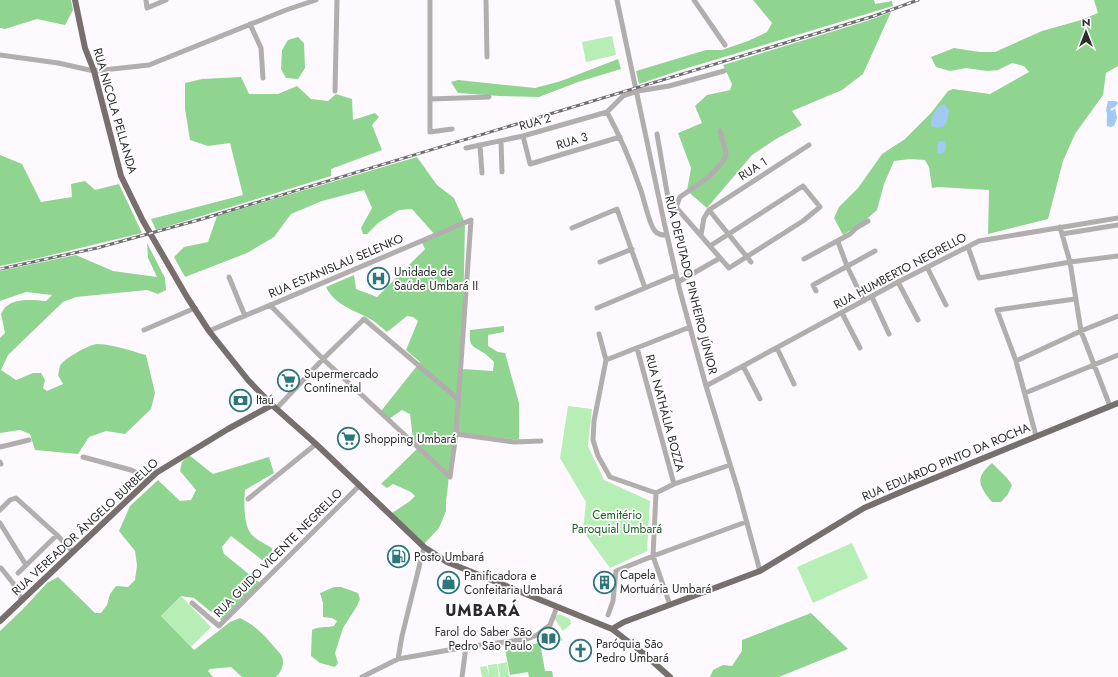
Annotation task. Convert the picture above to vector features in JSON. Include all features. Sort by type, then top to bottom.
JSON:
[{"type":"main road","name":"RUA NICOLA PELLANDA","points":[[75,0],[85,48],[94,71],[121,176],[158,249],[194,308],[209,331],[248,380],[274,407],[316,444],[424,547],[447,562],[612,629]]},
{"type":"main road","name":"RUA EDUARDO PINTO DA ROCHA","points":[[612,629],[624,622],[760,571],[864,508],[1118,403]]},
{"type":"main road","name":"RUA VEREADOR ÂNGELO BURBELLO","points":[[0,621],[147,482],[170,464],[274,407]]},
{"type":"main road","points":[[612,629],[643,653],[670,677]]},
{"type":"street","points":[[146,0],[147,8],[166,0]]},
{"type":"street","points":[[0,55],[58,63],[94,71],[149,65],[250,24],[316,0]]},
{"type":"street","points":[[335,91],[337,0]]},
{"type":"street","points":[[430,0],[430,132],[452,129]]},
{"type":"street","points":[[486,0],[487,58]]},
{"type":"street","name":"RUA DEPUTADO PINHEIRO JÚNIOR","points":[[617,0],[666,235],[676,275],[706,386],[760,571]]},
{"type":"street","points":[[694,0],[725,45]]},
{"type":"street","points":[[250,24],[261,48],[263,78]]},
{"type":"street","points":[[666,235],[661,235],[654,231],[640,188],[620,137],[607,112],[622,96],[638,91],[669,86],[724,71]]},
{"type":"street","points":[[430,99],[489,97]]},
{"type":"street","name":"RUA 2","points":[[466,148],[501,142],[607,112]]},
{"type":"street","points":[[676,207],[680,197],[710,176],[725,159],[726,153],[720,131]]},
{"type":"street","points":[[656,134],[668,198],[729,268],[803,221],[820,208],[803,186],[710,246]]},
{"type":"street","name":"RUA 3","points":[[523,136],[530,164],[620,137]]},
{"type":"street","points":[[501,142],[502,172]]},
{"type":"street","name":"RUA 1","points":[[709,210],[809,145]]},
{"type":"street","points":[[480,146],[482,173]]},
{"type":"street","points":[[572,228],[617,209],[645,288]]},
{"type":"street","points":[[701,235],[704,218],[709,210],[751,262]]},
{"type":"street","name":"RUA HUMBERTO NEGRELLO","points":[[706,386],[898,282],[979,241],[1118,218]]},
{"type":"street","name":"RUA ESTANISLAU SELENKO","points":[[209,331],[471,220],[458,399]]},
{"type":"street","points":[[804,258],[838,242],[856,228],[868,222]]},
{"type":"street","points":[[1062,234],[1118,225]]},
{"type":"street","points":[[1060,227],[1070,262],[1081,331],[1110,406]]},
{"type":"street","points":[[838,242],[847,266],[864,301]]},
{"type":"street","points":[[968,247],[979,278],[1070,262],[1118,256]]},
{"type":"street","points":[[600,262],[632,249]]},
{"type":"street","points":[[816,291],[813,285],[875,251]]},
{"type":"street","points":[[678,282],[720,258]]},
{"type":"street","points":[[927,267],[946,305]]},
{"type":"street","points":[[597,308],[676,275]]},
{"type":"street","points":[[229,277],[246,316]]},
{"type":"street","points":[[898,282],[918,320]]},
{"type":"street","points":[[872,297],[889,334]]},
{"type":"street","points":[[1036,436],[1016,361],[997,310],[1075,299]]},
{"type":"street","points":[[270,305],[323,359],[450,477],[456,434],[458,399],[364,319],[323,359],[274,407]]},
{"type":"street","points":[[144,330],[194,308]]},
{"type":"street","points":[[842,313],[860,348]]},
{"type":"street","points":[[1016,361],[1081,331],[1118,316]]},
{"type":"street","points":[[606,360],[690,328]]},
{"type":"street","points":[[598,334],[606,360],[594,421],[593,440],[600,461],[610,477],[656,493],[674,484],[730,465]]},
{"type":"street","name":"RUA NATHÁLIA BOZZA","points":[[637,348],[674,484]]},
{"type":"street","points":[[777,348],[794,384]]},
{"type":"street","points":[[1025,393],[1118,355]]},
{"type":"street","points":[[743,366],[760,399]]},
{"type":"street","points":[[456,434],[514,442],[540,441]]},
{"type":"street","points":[[0,447],[29,440]]},
{"type":"street","points":[[248,499],[316,444]]},
{"type":"street","points":[[83,457],[131,470],[138,473],[147,482]]},
{"type":"street","name":"RUA GUIDO VICENTE NEGRELLO","points":[[192,602],[219,626],[360,486]]},
{"type":"street","points":[[656,493],[653,556],[670,605]]},
{"type":"street","points":[[0,510],[10,500],[16,498],[57,535],[73,552]]},
{"type":"street","points":[[608,615],[613,601],[616,570],[746,522]]},
{"type":"street","points":[[0,523],[26,565]]},
{"type":"street","points":[[18,573],[57,535]]},
{"type":"street","points":[[398,659],[402,636],[424,547]]},
{"type":"street","points":[[0,568],[12,583],[22,600]]},
{"type":"street","points":[[362,677],[398,659],[527,639],[537,635],[550,625],[557,607]]},
{"type":"street","points":[[462,677],[466,648]]},
{"type":"green space","points":[[0,0],[71,0],[73,10],[65,25],[37,19],[5,29],[0,28]]},
{"type":"green space","points":[[753,0],[874,0],[875,4],[892,1],[893,6],[639,84],[636,71],[706,50],[722,50],[748,41],[767,32],[772,23]]},
{"type":"green space","points":[[1094,0],[1118,0],[1118,66],[1106,73],[1103,95],[1075,134],[1063,161],[1048,219],[988,234],[989,190],[938,187],[932,188],[929,167],[925,160],[910,159],[894,161],[884,184],[877,210],[867,219],[843,235],[834,218],[839,207],[858,188],[882,154],[905,139],[931,113],[948,91],[953,89],[990,94],[1029,72],[1024,66],[1012,63],[998,70],[987,71],[966,68],[950,71],[936,67],[931,57],[954,48],[980,52],[995,52],[1042,31],[1081,20],[1098,13]]},
{"type":"green space","points":[[891,12],[863,74],[842,90],[792,111],[802,125],[776,139],[752,155],[707,208],[687,191],[691,168],[678,133],[702,123],[695,106],[707,95],[730,90],[732,84],[723,65],[870,20]]},
{"type":"green space","points":[[612,36],[616,55],[586,62],[582,42]]},
{"type":"green space","points":[[298,37],[304,43],[305,68],[298,79],[286,78],[281,69],[282,50],[288,40]]},
{"type":"green space","points":[[618,59],[621,69],[578,82],[539,97],[458,93],[451,82],[458,80],[535,88],[561,81]]},
{"type":"green space","points":[[241,77],[249,94],[278,94],[297,86],[311,99],[328,101],[336,94],[352,99],[353,120],[375,113],[379,117],[372,125],[382,150],[331,169],[331,176],[156,230],[151,219],[243,195],[230,143],[208,146],[190,140],[185,109],[185,83],[202,79]]},
{"type":"green space","points":[[0,155],[22,164],[41,202],[72,197],[71,184],[85,181],[95,190],[119,184],[142,233],[0,266]]},
{"type":"green space","points":[[417,157],[437,185],[454,198],[465,223],[462,369],[493,371],[494,362],[472,345],[470,340],[470,330],[504,326],[504,332],[488,335],[488,346],[498,352],[505,353],[519,403],[519,440],[455,433],[449,471],[446,511],[439,528],[424,544],[392,513],[415,496],[411,492],[393,484],[387,488],[381,484],[420,446],[413,439],[410,414],[402,410],[389,419],[381,411],[420,362],[406,350],[418,321],[413,317],[407,316],[387,332],[372,320],[340,303],[326,287],[354,275],[356,289],[377,297],[425,249],[422,243],[435,235],[412,209],[399,210],[378,223],[367,234],[363,234],[361,228],[372,208],[364,190],[322,201],[291,214],[274,237],[247,253],[185,277],[174,257],[184,247],[208,242],[217,216]]},
{"type":"green space","points":[[147,243],[165,278],[166,290],[158,294],[147,290],[76,297],[63,302],[8,355],[1,370],[16,380],[33,373],[41,373],[45,380],[43,388],[47,391],[63,384],[58,375],[60,366],[77,352],[97,344],[122,348],[146,355],[155,393],[151,409],[125,434],[106,431],[89,437],[78,454],[35,450],[30,434],[20,430],[0,433],[0,338],[5,333],[1,314],[5,307],[11,303],[25,300],[46,301],[52,295],[26,292],[0,301],[0,271],[76,255],[113,271],[157,277],[148,258]]},
{"type":"green space","name":"Cemitério Paroquial Umbará","points":[[568,406],[592,409],[588,446],[604,480],[650,501],[647,551],[610,568],[583,531],[586,502],[560,458]]},
{"type":"green space","points":[[189,455],[213,474],[269,457],[274,473],[245,490],[244,508],[247,527],[253,536],[272,548],[273,557],[270,566],[231,536],[222,547],[224,554],[260,583],[222,621],[194,598],[181,596],[161,616],[194,650],[230,622],[240,618],[260,631],[281,655],[283,665],[278,675],[276,677],[242,677],[231,667],[210,669],[208,671],[213,677],[0,677],[0,631],[47,583],[58,577],[95,613],[101,613],[107,605],[110,594],[116,586],[128,587],[135,580],[137,565],[135,551],[119,531],[130,506],[158,480],[180,501],[191,500],[196,490],[180,471],[182,462]]},
{"type":"green space","points":[[992,463],[1012,485],[1008,494],[1001,502],[992,502],[984,491],[980,482],[986,468]]},
{"type":"green space","points":[[852,543],[868,578],[813,603],[797,567]]},
{"type":"green space","points":[[334,587],[341,587],[358,593],[360,599],[343,628],[335,653],[338,663],[335,667],[320,663],[311,656],[312,630],[334,626],[337,621],[332,618],[323,617],[323,603],[320,593]]},
{"type":"green space","points":[[181,596],[211,627],[191,647],[161,616]]},
{"type":"green space","points":[[811,613],[848,649],[779,677],[710,677],[713,670],[723,665],[732,666],[742,651],[742,640]]},
{"type":"green space","points":[[559,614],[570,619],[571,624],[563,631],[554,618]]},
{"type":"green space","points":[[555,629],[563,640],[549,645],[548,642],[552,638],[547,633]]},
{"type":"green space","points":[[540,643],[545,671],[552,671],[553,677],[529,677],[528,672],[510,675],[505,649]]},
{"type":"green space","points":[[507,662],[509,677],[500,677],[498,664]]},
{"type":"green space","points":[[497,664],[499,677],[489,677],[488,665]]},
{"type":"green space","points":[[487,666],[489,677],[482,677],[480,667]]},
{"type":"water","points":[[1108,101],[1116,101],[1118,103],[1115,107],[1110,109],[1112,111],[1115,108],[1117,118],[1114,126],[1111,127],[1107,126],[1106,110]]},
{"type":"water","points":[[945,104],[949,111],[947,121],[943,127],[937,128],[931,126],[935,112],[939,107]]},
{"type":"water","points":[[944,141],[946,147],[944,153],[937,154],[938,142]]},
{"type":"railway","points":[[0,269],[97,248],[202,219],[874,16],[918,0]]},
{"type":"place","name":"Unidade de Saúde Umbará II","points":[[378,279]]},
{"type":"place","name":"Supermercado Continental","points":[[289,381]]},
{"type":"place","name":"Itaú","points":[[240,400]]},
{"type":"place","name":"Shopping Umbará","points":[[349,439]]},
{"type":"place","name":"Posto Umbará","points":[[398,557]]},
{"type":"place","name":"Capela Mortuária Umbará","points":[[605,582]]},
{"type":"place","name":"Panificadora e Confeitaria Umbará","points":[[448,583]]},
{"type":"place","name":"Farol do Saber São Pedro São Paulo","points":[[548,639]]},
{"type":"place","name":"Paróquia São Pedro Umbará","points":[[581,651]]},
{"type":"district","name":"UMBARÁ","points":[[483,610]]}]
